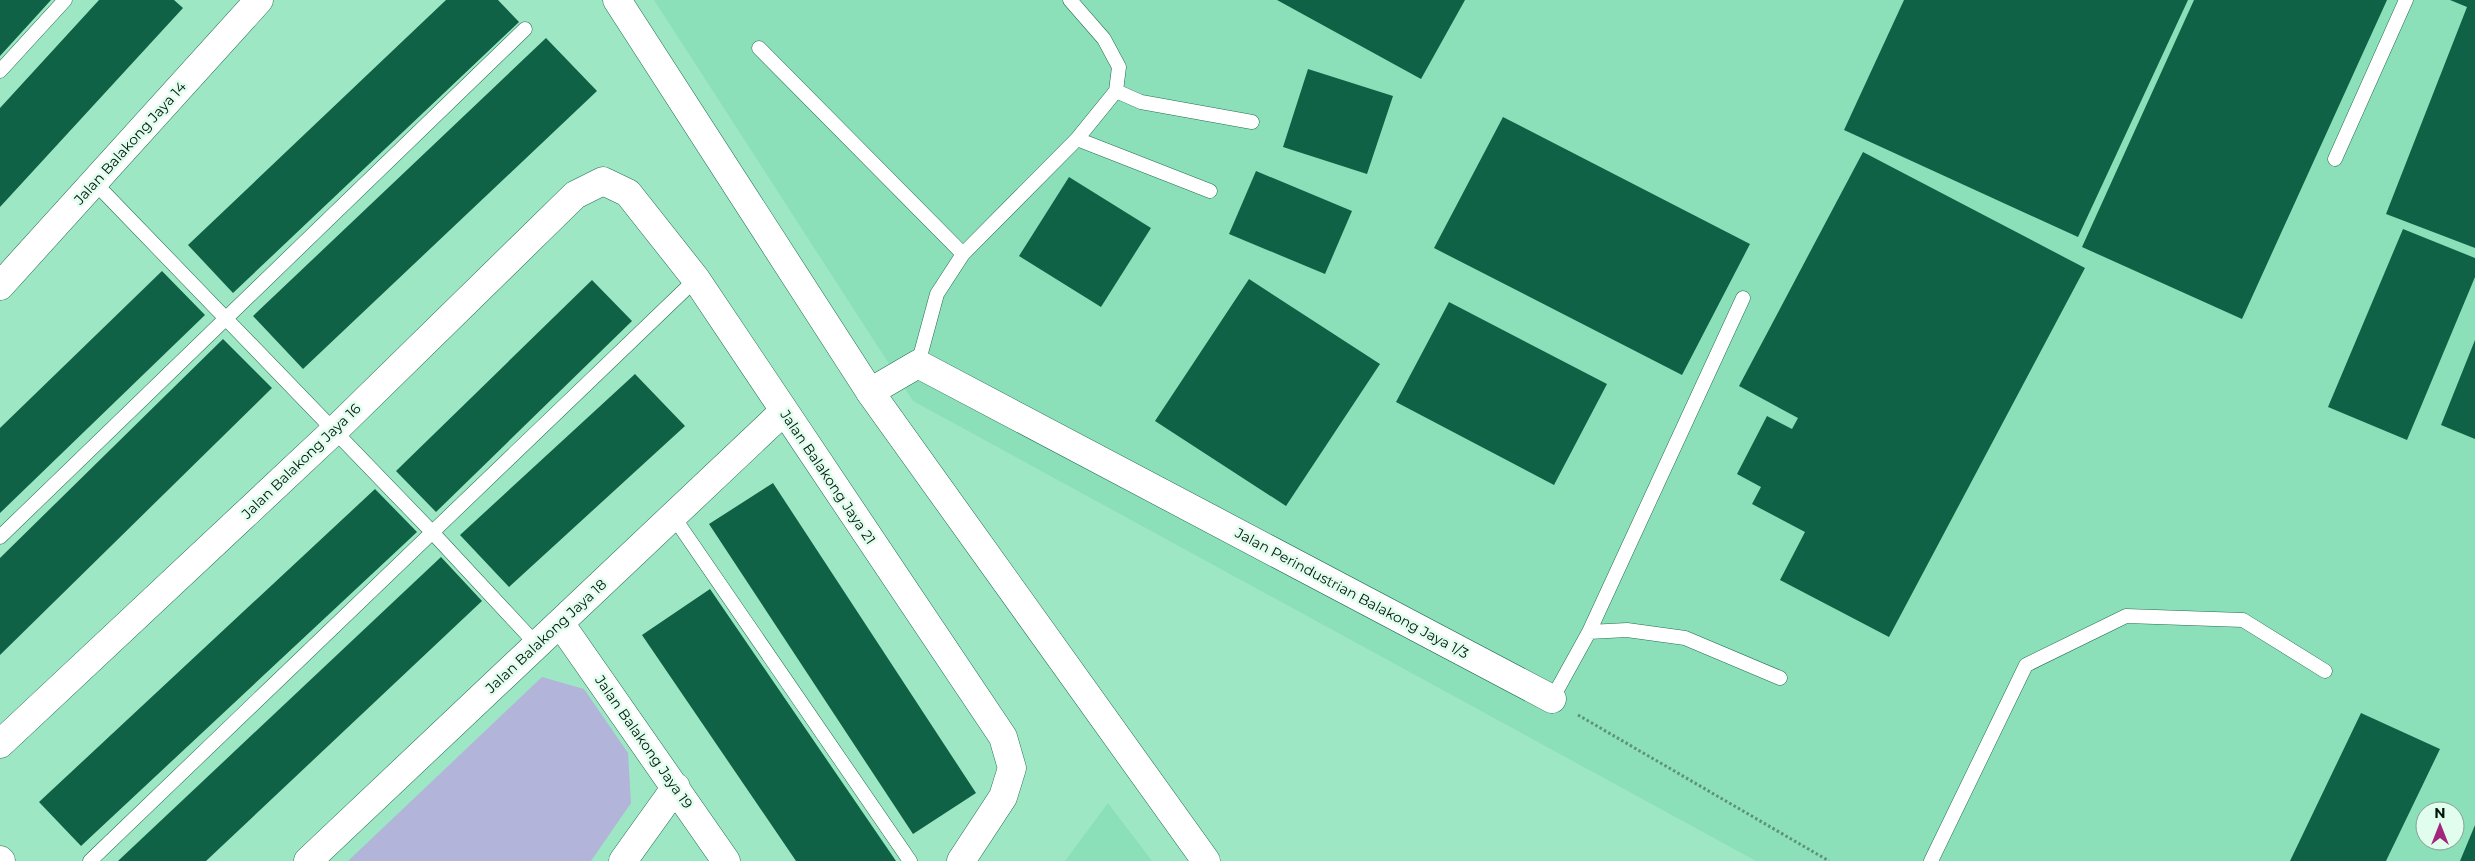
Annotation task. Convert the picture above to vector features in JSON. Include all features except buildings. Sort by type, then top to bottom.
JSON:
[{"type":"street","name":"Jalan Balakong Jaya 14","points":[[0,286],[259,0]]},
{"type":"street","points":[[617,0],[870,392],[1206,861]]},
{"type":"street","name":"Jalan Balakong Jaya 21","points":[[602,181],[628,193],[696,279],[1003,738],[1012,768],[1003,797],[961,861]]},
{"type":"street","name":"Jalan Balakong Jaya 16","points":[[0,744],[334,430],[575,195],[602,181]]},
{"type":"street","points":[[870,392],[918,364]]},
{"type":"street","name":"Jalan Perindustrian Balakong Jaya 1/3","points":[[918,364],[1552,699]]},
{"type":"street","name":"Jalan Balakong Jaya 18","points":[[308,861],[784,411]]},
{"type":"street","name":"Jalan Balakong Jaya 19","points":[[560,623],[726,861]]},
{"type":"street","points":[[623,861],[676,787]]},
{"type":"lane","points":[[0,71],[65,0]]},
{"type":"lane","points":[[918,364],[937,294],[963,254],[1077,139],[1116,90],[1119,67],[1104,39],[1070,0]]},
{"type":"lane","points":[[2335,159],[2406,0]]},
{"type":"lane","points":[[0,537],[227,320],[525,29]]},
{"type":"lane","points":[[760,48],[963,254]]},
{"type":"lane","points":[[1116,90],[1141,102],[1252,122]]},
{"type":"lane","points":[[1077,139],[1210,191]]},
{"type":"lane","points":[[95,183],[432,532],[536,645]]},
{"type":"lane","points":[[90,861],[696,279]]},
{"type":"lane","points":[[1552,699],[1589,632],[1743,298]]},
{"type":"lane","points":[[673,516],[910,861]]},
{"type":"lane","points":[[1931,861],[2026,665],[2126,616],[2243,620],[2326,671]]},
{"type":"lane","points":[[1589,632],[1628,630],[1684,638],[1780,678]]},
{"type":"path","points":[[1552,699],[1829,861]]},
{"type":"shaded area","points":[[654,0],[2475,0],[2475,861],[1756,861],[913,401]]},
{"type":"shaded area","points":[[542,677],[584,689],[628,753],[631,803],[591,861],[348,861]]},
{"type":"shaded area","points":[[1108,803],[1152,861],[1065,861]]}]
